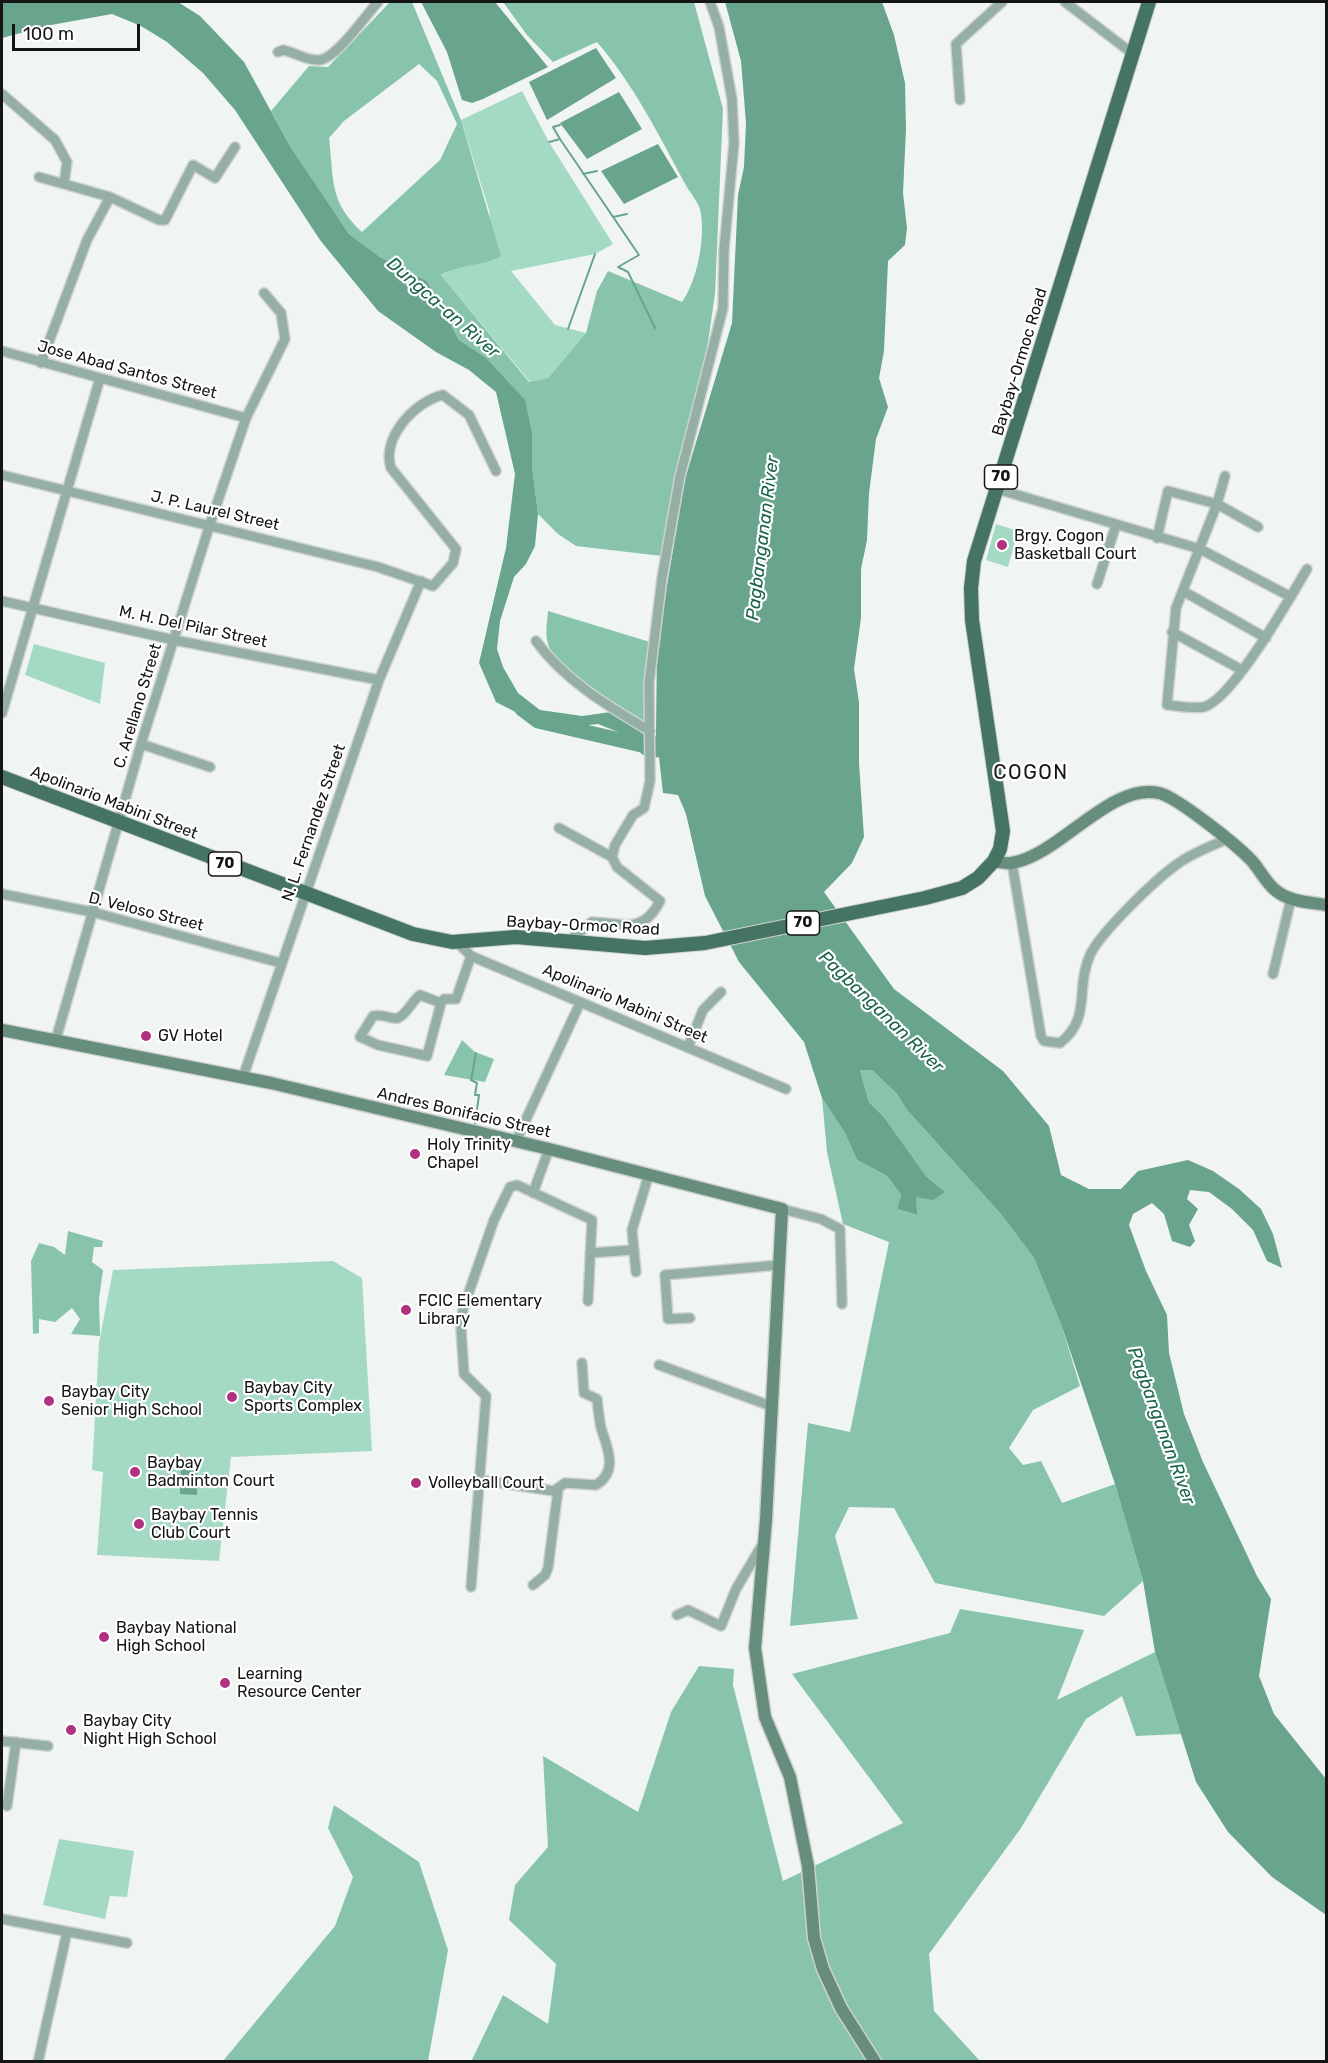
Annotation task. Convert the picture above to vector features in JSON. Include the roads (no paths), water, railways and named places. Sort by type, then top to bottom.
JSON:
[{"type":"main road","name":"Baybay-Ormoc Road","points":[[455,942],[516,937],[645,948],[705,943],[925,898],[962,888],[978,878],[994,861],[1000,849],[1003,831],[977,662],[971,588],[974,561],[1149,2]]},
{"type":"main road","name":"Apolinario Mabini Street","points":[[2,777],[119,824],[413,934],[455,942]]},
{"type":"street","points":[[278,52],[283,50],[316,61],[322,60],[332,54],[378,2]]},
{"type":"street","points":[[612,856],[615,845],[633,815],[644,808],[651,762],[649,683],[654,630],[671,517],[723,308],[724,250],[734,143],[732,99],[718,27],[710,2]]},
{"type":"street","points":[[960,100],[956,44],[1002,2]]},
{"type":"street","points":[[1065,2],[1133,54]]},
{"type":"street","points":[[2,94],[55,140],[67,162],[64,184]]},
{"type":"street","points":[[39,177],[110,197],[159,220],[165,220],[193,165],[215,178],[235,147]]},
{"type":"street","points":[[41,363],[87,240],[110,197]]},
{"type":"street","name":"C. Arellano Street","points":[[56,1039],[141,744],[210,524],[246,418],[285,339],[281,313],[264,293]]},
{"type":"street","name":"Jose Abad Santos Street","points":[[2,351],[246,418]]},
{"type":"street","points":[[2,713],[100,378]]},
{"type":"street","points":[[421,581],[434,586],[453,563],[456,549],[391,468],[390,452],[402,423],[436,397],[443,395],[469,415],[496,471]]},
{"type":"street","name":"J. P. Laurel Street","points":[[2,475],[210,524],[378,567],[421,581]]},
{"type":"street","points":[[1225,476],[1217,504],[1176,608],[1167,705],[1205,707],[1242,670],[1266,638],[1307,569]]},
{"type":"street","points":[[997,489],[1200,549],[1291,597]]},
{"type":"street","points":[[1157,538],[1167,491],[1217,504],[1258,526]]},
{"type":"street","points":[[1097,584],[1116,525]]},
{"type":"street","name":"N. L. Fernandez Street","points":[[243,1077],[380,680],[421,581]]},
{"type":"street","points":[[1183,591],[1266,638]]},
{"type":"street","name":"M. H. Del Pilar Street","points":[[2,601],[174,640],[380,680]]},
{"type":"street","points":[[1172,632],[1242,670]]},
{"type":"street","points":[[536,641],[550,660],[590,694],[650,733]]},
{"type":"street","points":[[141,744],[210,767]]},
{"type":"street","points":[[994,861],[1012,863],[1032,855],[1115,803],[1143,791],[1161,793],[1176,800],[1250,858],[1274,889],[1291,899],[1326,905]]},
{"type":"street","points":[[559,828],[612,856],[617,867],[660,901],[654,913],[628,927],[592,922],[570,940]]},
{"type":"street","points":[[1012,863],[1041,1036],[1044,1041],[1060,1043],[1073,1033],[1080,1020],[1079,1008],[1089,958],[1101,939],[1177,864],[1225,840]]},
{"type":"street","name":"D. Veloso Street","points":[[2,894],[92,912],[281,963]]},
{"type":"street","points":[[1273,975],[1291,899]]},
{"type":"street","name":"Apolinario Mabini Street","points":[[455,942],[471,956],[786,1089]]},
{"type":"street","points":[[441,1003],[420,995],[396,1019],[380,1014],[373,1016],[360,1037],[396,1050],[427,1056],[441,1003],[444,999],[456,999],[471,956]]},
{"type":"street","points":[[688,1047],[703,1010],[721,992]]},
{"type":"street","points":[[516,1141],[580,1003]]},
{"type":"street","name":"Andres Bonifacio Street","points":[[2,1030],[243,1077],[549,1149],[821,1219],[840,1228],[842,1304]]},
{"type":"street","points":[[533,1193],[549,1149]]},
{"type":"street","points":[[636,1272],[632,1250],[632,1230],[649,1174]]},
{"type":"street","points":[[471,1587],[486,1396],[464,1374],[462,1314],[508,1188],[516,1185],[591,1220],[588,1301]]},
{"type":"street","points":[[782,1209],[764,1543],[755,1648],[765,1717],[790,1777],[808,1866],[814,1938],[824,1969],[841,2008],[875,2061]]},
{"type":"street","points":[[590,1253],[632,1250]]},
{"type":"street","points":[[690,1318],[668,1319],[665,1275],[779,1265]]},
{"type":"street","points":[[533,1585],[545,1575],[548,1568],[558,1490],[565,1483],[598,1485],[610,1464],[610,1452],[602,1429],[597,1399],[584,1393],[582,1363]]},
{"type":"street","points":[[659,1365],[771,1406]]},
{"type":"street","points":[[480,1480],[558,1490]]},
{"type":"street","points":[[677,1615],[688,1610],[721,1626],[736,1589],[764,1543]]},
{"type":"street","points":[[2,1741],[48,1746]]},
{"type":"street","points":[[7,1806],[16,1742]]},
{"type":"street","points":[[2,1919],[127,1943]]},
{"type":"street","points":[[38,2061],[67,1932]]},
{"type":"water","name":"Pagbanganan River","points":[[2,2],[178,2],[200,16],[244,62],[290,146],[349,234],[380,257],[427,281],[459,340],[485,357],[525,400],[532,433],[532,466],[538,514],[535,546],[526,564],[514,577],[500,621],[497,649],[503,667],[518,693],[540,710],[582,716],[611,712],[648,737],[656,736],[657,644],[685,479],[732,323],[738,195],[744,167],[746,123],[741,61],[725,2],[882,2],[894,35],[905,83],[906,129],[903,193],[907,228],[905,245],[888,261],[884,351],[879,378],[888,407],[876,439],[869,493],[867,540],[861,569],[861,618],[854,669],[859,702],[859,763],[864,837],[852,863],[824,892],[894,989],[1003,1071],[1049,1126],[1061,1175],[1089,1189],[1121,1189],[1138,1171],[1188,1160],[1213,1171],[1239,1189],[1261,1209],[1273,1234],[1282,1268],[1267,1261],[1253,1230],[1232,1209],[1209,1192],[1190,1190],[1187,1199],[1198,1209],[1189,1225],[1195,1241],[1190,1247],[1172,1241],[1164,1214],[1152,1203],[1133,1214],[1129,1225],[1146,1271],[1167,1315],[1169,1353],[1184,1414],[1203,1462],[1257,1576],[1271,1599],[1259,1676],[1274,1714],[1326,1779],[1326,1915],[1272,1877],[1228,1832],[1196,1782],[1155,1652],[1143,1581],[1115,1484],[1062,1327],[1034,1258],[1000,1213],[907,1110],[897,1094],[872,1070],[860,1070],[869,1102],[884,1117],[926,1176],[945,1192],[933,1200],[916,1197],[917,1215],[897,1209],[901,1195],[887,1176],[857,1160],[845,1133],[822,1098],[804,1042],[739,962],[705,896],[686,814],[678,795],[663,793],[659,757],[643,755],[618,732],[598,724],[569,727],[531,720],[496,702],[479,663],[506,548],[515,474],[496,392],[469,370],[436,352],[378,311],[320,240],[235,110],[203,73],[167,42],[141,26],[112,14],[51,25],[2,38]]},
{"type":"water","points":[[421,2],[495,2],[548,67],[483,99],[472,103],[462,100],[447,52]]},
{"type":"water","points":[[596,48],[616,78],[547,120],[529,82]]},
{"type":"water","points":[[619,92],[642,129],[587,159],[560,123]]},
{"type":"water","points":[[658,144],[678,177],[624,204],[601,171]]},
{"type":"water","points":[[181,1461],[198,1462],[197,1495],[180,1494]]},
{"type":"waterway","points":[[560,125],[553,127],[560,139]]},
{"type":"waterway","points":[[549,142],[560,139],[639,255],[618,267],[628,272],[655,328]]},
{"type":"waterway","points":[[583,174],[597,171]]},
{"type":"waterway","points":[[613,217],[627,214]]},
{"type":"waterway","points":[[568,329],[595,254]]},
{"type":"waterway","name":"Dungca-an River","points":[[522,709],[538,721],[650,747]]},
{"type":"waterway","points":[[475,1124],[479,1095],[475,1095],[477,1083],[471,1080],[476,1053]]},
{"type":"place","name":"Brgy. Cogon Basketball Court","points":[[1002,545]]},
{"type":"place","name":"GV Hotel","points":[[146,1036]]},
{"type":"place","name":"Holy Trinity Chapel","points":[[415,1154]]},
{"type":"place","name":"FCIC Elementary Library","points":[[406,1310]]},
{"type":"place","name":"Baybay City Sports Complex","points":[[232,1397]]},
{"type":"place","name":"Baybay City Senior High School","points":[[49,1401]]},
{"type":"place","name":"Baybay Badminton Court","points":[[135,1472]]},
{"type":"place","name":"Volleyball Court","points":[[416,1483]]},
{"type":"place","name":"Baybay Tennis Club Court","points":[[139,1524]]},
{"type":"place","name":"Baybay National High School","points":[[104,1637]]},
{"type":"place","name":"Learning Resource Center","points":[[225,1683]]},
{"type":"place","name":"Baybay City Night High School","points":[[71,1730]]},
{"type":"district","name":"COGON","points":[[1031,773]]}]
